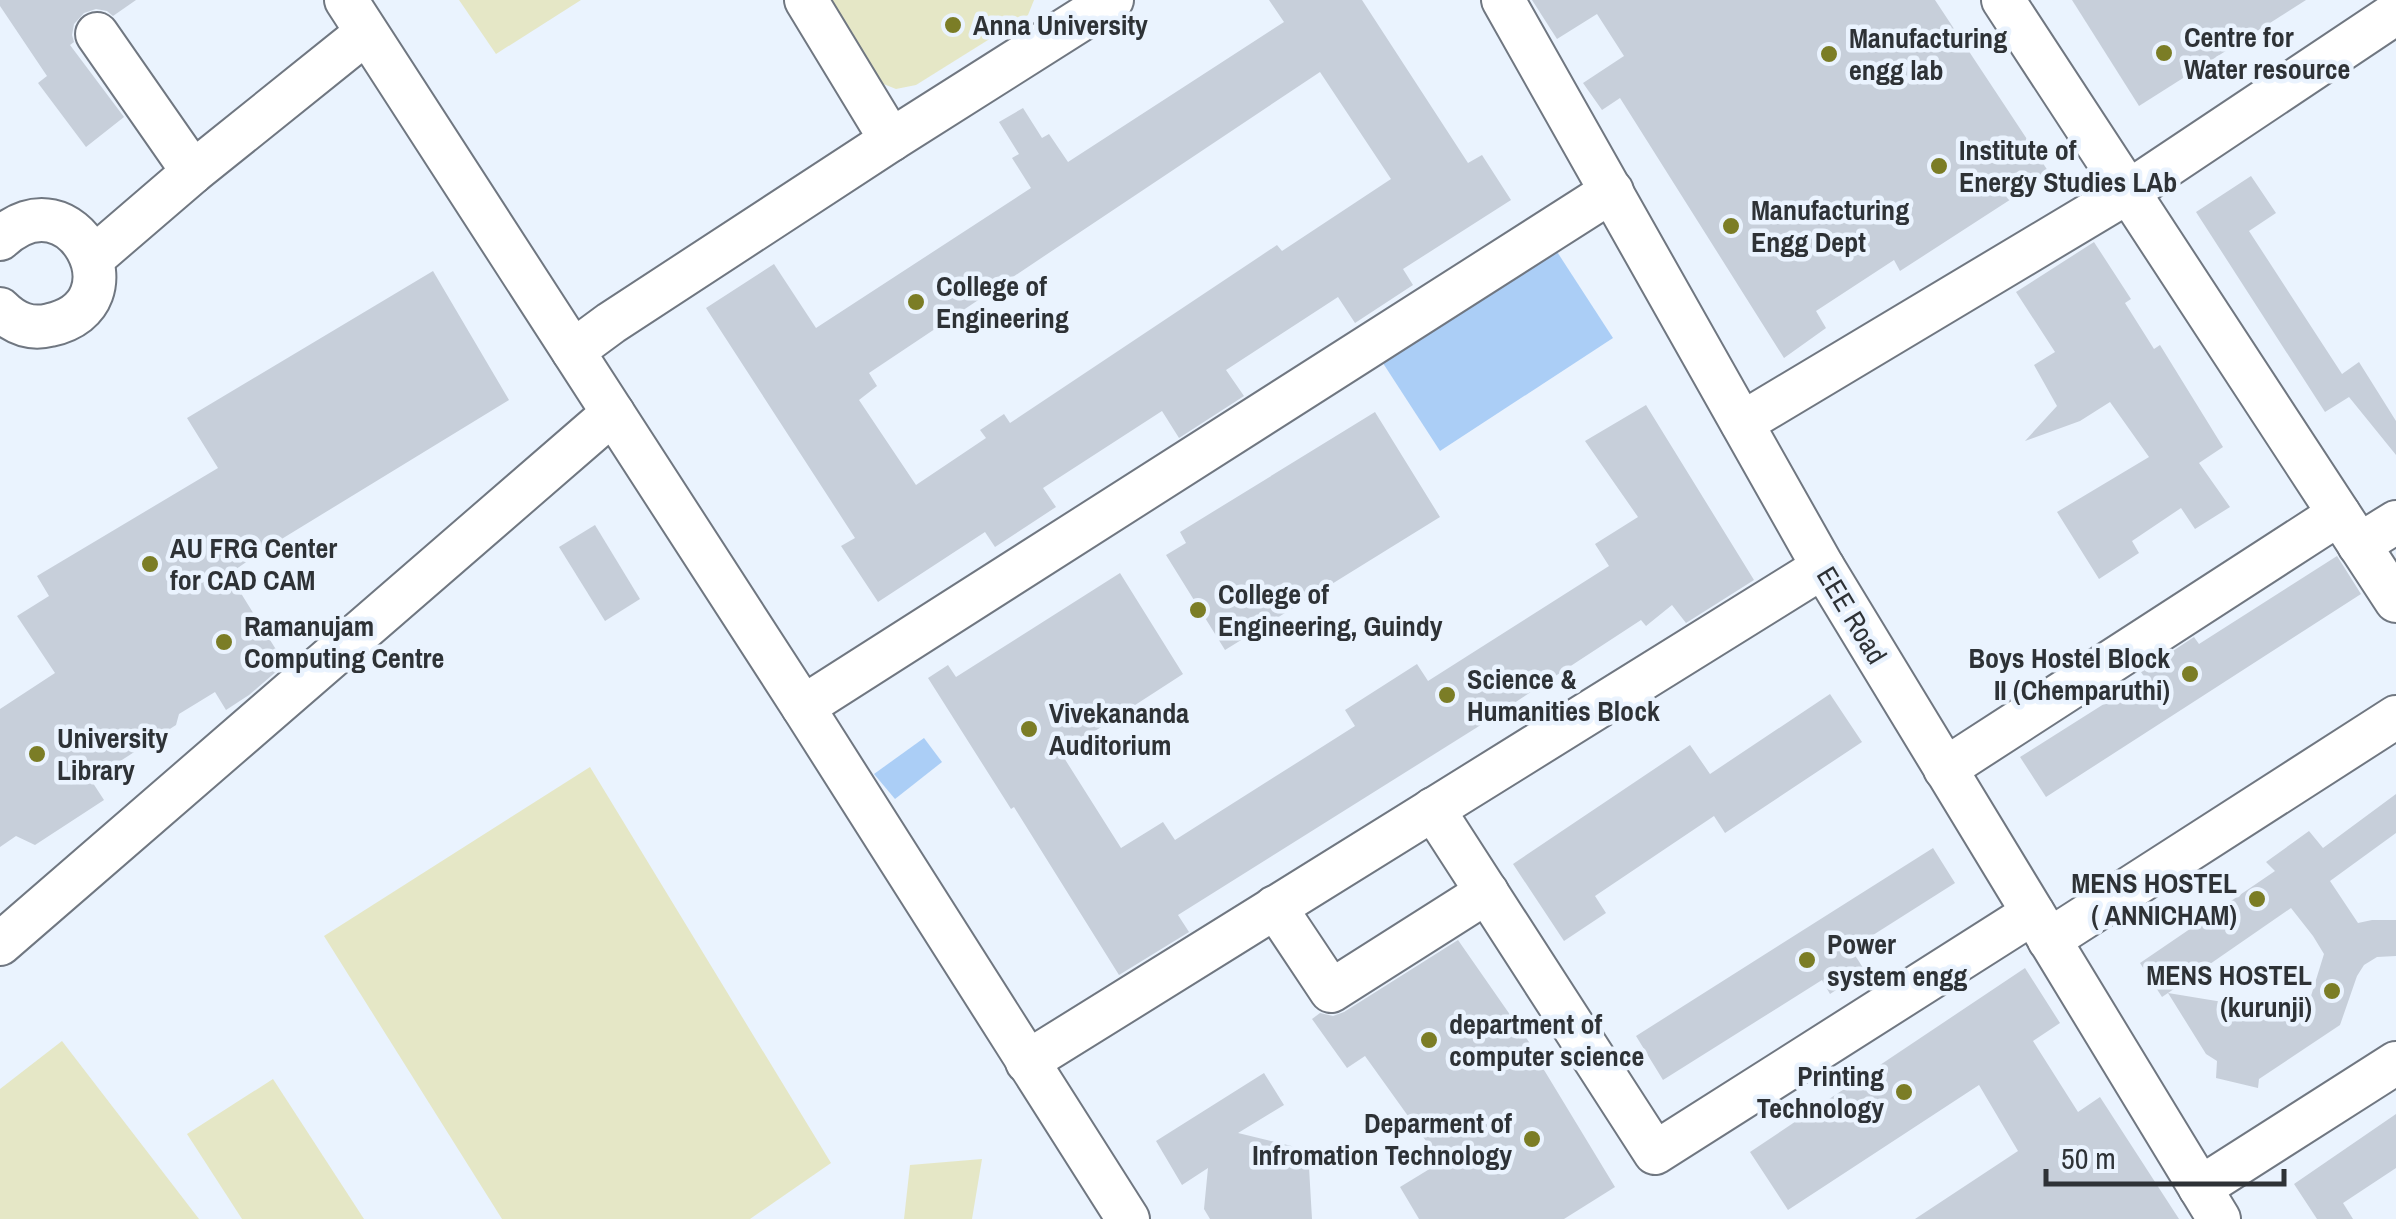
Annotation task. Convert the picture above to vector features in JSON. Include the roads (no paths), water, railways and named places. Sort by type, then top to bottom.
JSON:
[{"type":"lane","points":[[806,0],[892,140]]},
{"type":"lane","name":"EEE Road","points":[[1503,0],[1823,568],[2210,1203]]},
{"type":"lane","points":[[2002,0],[2396,600]]},
{"type":"lane","points":[[573,351],[1088,7]]},
{"type":"lane","points":[[1742,423],[2128,192],[2396,13]]},
{"type":"lane","points":[[93,258],[193,172],[356,16],[803,707],[1128,1219]]},
{"type":"lane","points":[[97,34],[193,172]]},
{"type":"lane","points":[[803,707],[1612,191]]},
{"type":"lane","points":[[0,239],[24,223],[57,222],[79,236],[93,258],[94,284],[88,300],[66,322],[38,328],[18,324],[0,310]]},
{"type":"lane","points":[[0,944],[614,413]]},
{"type":"lane","points":[[1945,769],[2350,529],[2396,522]]},
{"type":"lane","points":[[1027,1062],[1823,568]]},
{"type":"lane","points":[[1433,809],[1655,1153],[2396,717]]},
{"type":"lane","points":[[1275,907],[1331,991],[1486,892]]},
{"type":"lane","points":[[2210,1203],[2396,1062]]},
{"type":"water","points":[[1552,244],[1613,338],[1440,451],[1379,357]]},
{"type":"water","points":[[924,738],[942,762],[895,799],[874,774]]},
{"type":"place","name":"Anna University","points":[[953,25]]},
{"type":"place","name":"Centre for Water resource","points":[[2164,53]]},
{"type":"place","name":"Manufacturing engg lab","points":[[1829,54]]},
{"type":"place","name":"Institute of Energy Studies LAb","points":[[1939,166]]},
{"type":"place","name":"Manufacturing Engg Dept","points":[[1731,226]]},
{"type":"place","name":"College of Engineering","points":[[916,302]]},
{"type":"place","name":"AU FRG Center for CAD CAM","points":[[150,564]]},
{"type":"place","name":"College of Engineering, Guindy","points":[[1198,610]]},
{"type":"place","name":"Ramanujam Computing Centre","points":[[224,642]]},
{"type":"place","name":"Boys Hostel Block II (Chemparuthi)","points":[[2190,674]]},
{"type":"place","name":"Science & Humanities Block","points":[[1447,695]]},
{"type":"place","name":"Vivekananda Auditorium","points":[[1029,729]]},
{"type":"place","name":"University Library","points":[[37,754]]},
{"type":"place","name":"MENS HOSTEL ( ANNICHAM)","points":[[2257,899]]},
{"type":"place","name":"Power system engg","points":[[1807,960]]},
{"type":"place","name":"MENS HOSTEL (kurunji)","points":[[2332,991]]},
{"type":"place","name":"department of computer science","points":[[1429,1040]]},
{"type":"place","name":"Printing Technology","points":[[1904,1092]]},
{"type":"place","name":"Deparment of Infromation Technology","points":[[1532,1139]]}]
